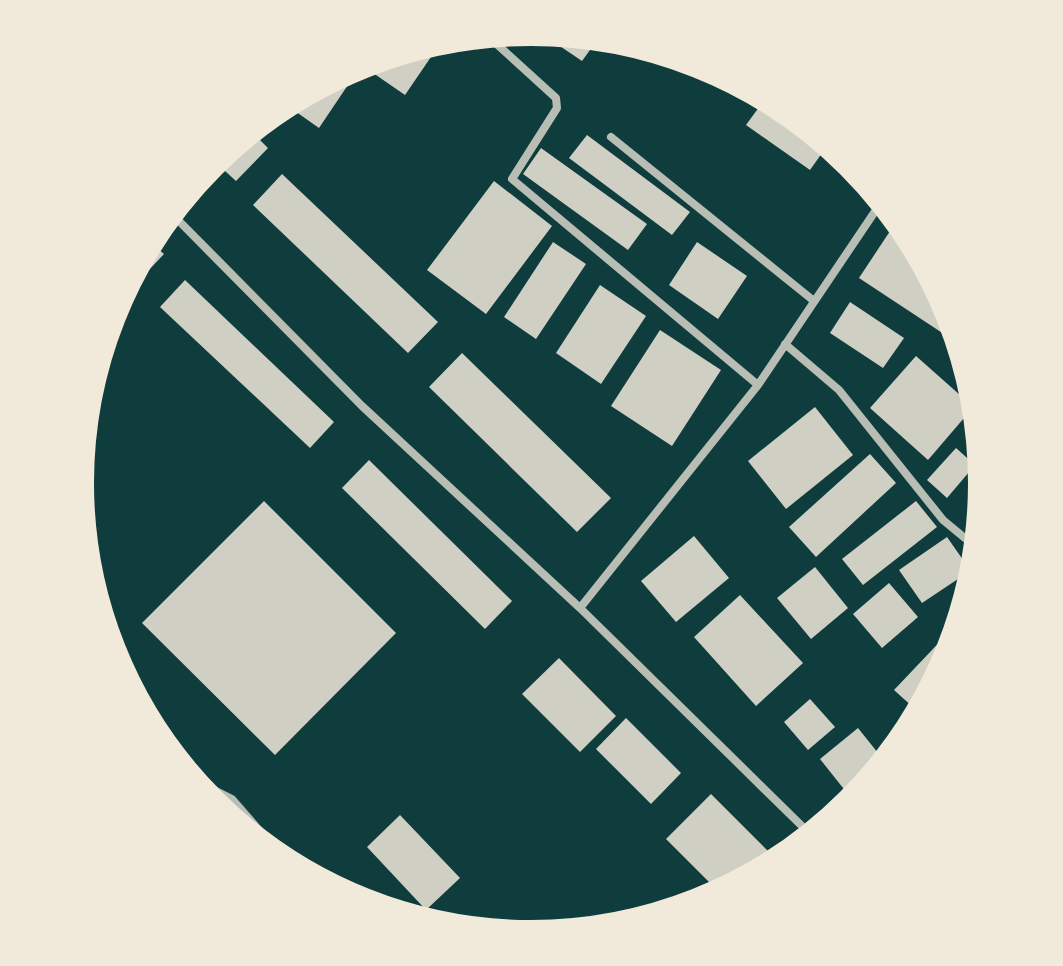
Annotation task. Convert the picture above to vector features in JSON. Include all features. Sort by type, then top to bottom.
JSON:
[{"type":"street","points":[[498,45],[556,98],[557,108],[512,179],[758,385]]},
{"type":"street","points":[[611,137],[814,301]]},
{"type":"street","points":[[580,608],[758,385],[876,211]]},
{"type":"street","points":[[179,221],[362,406],[580,608],[803,827]]},
{"type":"street","points":[[785,344],[839,390],[943,520],[967,540]]},
{"type":"street","points":[[222,794],[232,799],[248,818]]},
{"type":"building","points":[[558,45],[591,48],[582,61]]},
{"type":"building","points":[[432,56],[405,95],[374,73]]},
{"type":"building","points":[[349,84],[319,128],[297,112]]},
{"type":"building","points":[[759,108],[822,154],[810,170],[746,125]]},
{"type":"building","points":[[587,135],[690,212],[672,235],[569,158]]},
{"type":"building","points":[[259,139],[268,148],[236,181],[224,170]]},
{"type":"building","points":[[541,148],[647,224],[628,250],[523,174]]},
{"type":"building","points":[[282,174],[438,322],[408,353],[253,205]]},
{"type":"building","points":[[494,181],[552,226],[486,314],[427,270]]},
{"type":"building","points":[[891,230],[925,289],[944,334],[859,278]]},
{"type":"building","points":[[553,242],[586,264],[536,339],[504,317]]},
{"type":"building","points":[[697,242],[747,276],[718,319],[669,285]]},
{"type":"building","points":[[159,250],[164,254],[146,273]]},
{"type":"building","points":[[185,280],[334,422],[310,448],[160,307]]},
{"type":"building","points":[[600,285],[646,316],[601,384],[556,353]]},
{"type":"building","points":[[850,302],[904,338],[883,368],[830,333]]},
{"type":"building","points":[[660,330],[721,370],[672,446],[611,406]]},
{"type":"building","points":[[462,353],[611,498],[577,532],[429,387]]},
{"type":"building","points":[[916,356],[962,397],[965,416],[928,460],[870,408]]},
{"type":"building","points":[[815,407],[853,455],[786,509],[748,461]]},
{"type":"building","points":[[956,448],[970,461],[970,471],[947,498],[927,480]]},
{"type":"building","points":[[870,454],[896,483],[816,557],[789,527]]},
{"type":"building","points":[[369,460],[512,601],[485,629],[342,488]]},
{"type":"building","points":[[264,501],[396,633],[275,755],[142,623]]},
{"type":"building","points":[[916,501],[937,527],[863,585],[842,559]]},
{"type":"building","points":[[694,536],[729,578],[676,622],[641,581]]},
{"type":"building","points":[[947,537],[963,561],[960,578],[922,603],[899,570]]},
{"type":"building","points":[[815,567],[848,608],[811,639],[777,598]]},
{"type":"building","points":[[889,583],[918,617],[882,648],[853,614]]},
{"type":"building","points":[[740,595],[803,663],[756,706],[694,637]]},
{"type":"building","points":[[941,641],[911,705],[894,690]]},
{"type":"building","points":[[559,658],[616,716],[580,752],[522,694]]},
{"type":"building","points":[[810,699],[835,727],[808,750],[784,722]]},
{"type":"building","points":[[626,718],[681,773],[651,804],[596,749]]},
{"type":"building","points":[[858,728],[878,753],[845,790],[820,759]]},
{"type":"building","points":[[711,794],[769,852],[711,884],[666,839]]},
{"type":"building","points":[[400,815],[460,878],[425,909],[367,847]]}]
